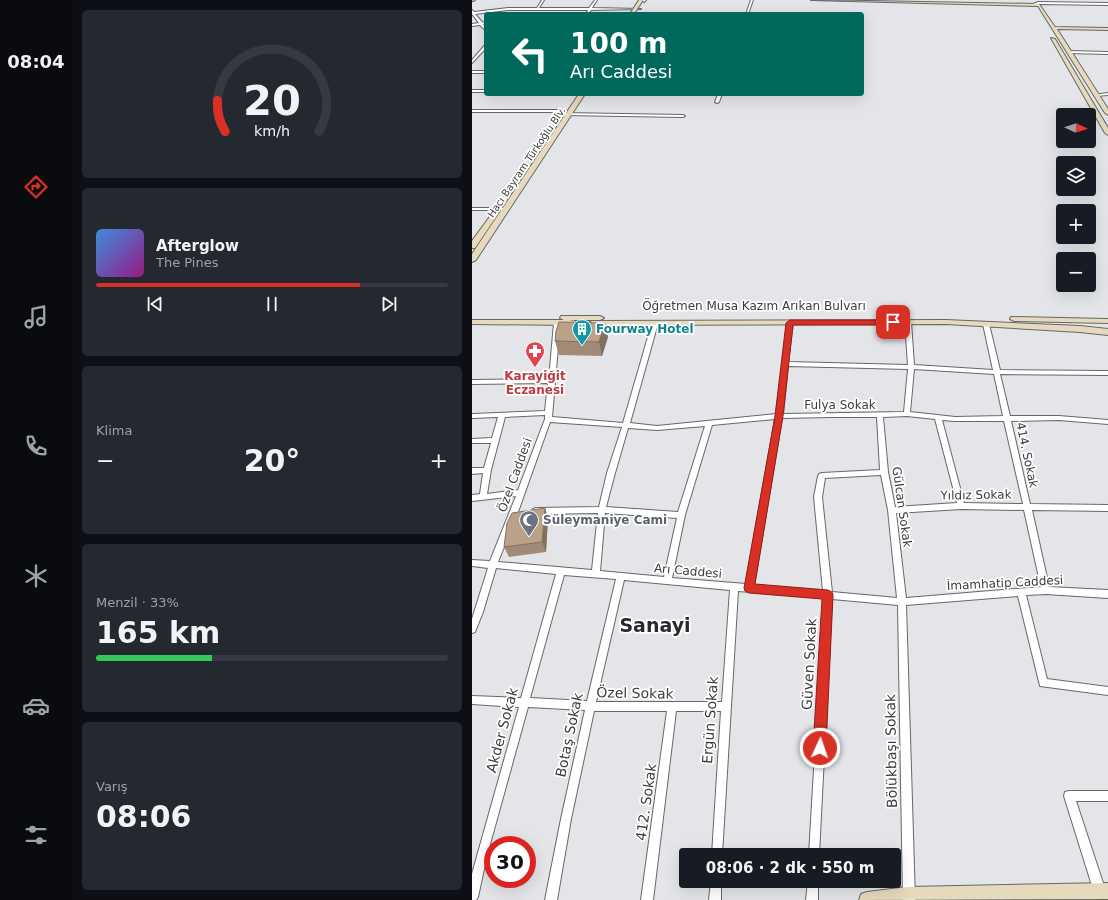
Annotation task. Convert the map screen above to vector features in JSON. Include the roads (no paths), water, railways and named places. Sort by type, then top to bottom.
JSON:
[{"type":"street","points":[[538,8],[543,0]]},
{"type":"street","points":[[589,12],[596,0]]},
{"type":"street","points":[[634,12],[644,0]]},
{"type":"street","points":[[748,12],[752,0]]},
{"type":"street","points":[[813,0],[1032,5],[1038,3],[1108,4]]},
{"type":"street","points":[[1038,3],[1108,113]]},
{"type":"street","points":[[1032,5],[1048,30]]},
{"type":"street","points":[[473,12],[538,8],[638,9]]},
{"type":"street","points":[[473,12],[484,27]]},
{"type":"street","points":[[472,25],[484,22]]},
{"type":"street","points":[[1054,28],[1108,29]]},
{"type":"street","points":[[1051,36],[1107,129]]},
{"type":"street","points":[[472,62],[484,48]]},
{"type":"street","points":[[472,52],[484,54]]},
{"type":"street","points":[[1069,52],[1108,53]]},
{"type":"street","points":[[472,72],[484,72]]},
{"type":"street","points":[[472,91],[484,91]]},
{"type":"street","points":[[1096,95],[1108,94]]},
{"type":"street","name":"Hacı Bayram Türkoğlu Blv.","points":[[472,260],[506,210],[575,96]]},
{"type":"street","name":"Hacı Bayram Türkoğlu Blv.","points":[[472,246],[566,113],[580,96]]},
{"type":"street","points":[[717,102],[719,96]]},
{"type":"street","points":[[472,111],[683,116]]},
{"type":"street","points":[[472,208],[506,210]]},
{"type":"street","name":"Öğretmen Musa Kazım Arıkan Bulvarı","points":[[472,317],[655,323],[790,323],[908,320],[1080,329],[1108,332]]},
{"type":"street","name":"Öğretmen Musa Kazım Arıkan Bulvarı","points":[[472,322],[557,320],[1108,321]]},
{"type":"street","name":"Özel Caddesi","points":[[472,629],[475,612],[493,564],[522,512],[521,493],[548,416],[557,320]]},
{"type":"street","points":[[907,414],[911,367],[908,320]]},
{"type":"street","points":[[596,574],[602,510],[611,473],[655,323]]},
{"type":"street","points":[[749,588],[779,416],[790,323]]},
{"type":"street","name":"414. Sokak","points":[[986,324],[1046,590]]},
{"type":"street","points":[[786,364],[911,367],[997,372],[1108,373]]},
{"type":"street","points":[[472,382],[551,381]]},
{"type":"street","points":[[483,497],[487,470],[502,414]]},
{"type":"street","name":"Fulya Sokak","points":[[472,416],[502,414],[548,416],[657,428],[779,416],[907,414],[938,418],[1059,418],[1108,422]]},
{"type":"street","name":"Gülcan Sokak","points":[[880,415],[884,472],[892,510],[902,602]]},
{"type":"street","points":[[938,418],[961,506]]},
{"type":"street","points":[[667,580],[681,515],[709,424]]},
{"type":"street","points":[[472,441],[495,440]]},
{"type":"street","points":[[472,471],[487,470]]},
{"type":"street","name":"Güven Sokak","points":[[814,848],[828,595],[818,497],[822,476],[884,472]]},
{"type":"street","points":[[472,498],[521,493]]},
{"type":"street","name":"Yıldız Sokak","points":[[892,510],[961,506],[1108,508]]},
{"type":"street","points":[[522,512],[602,510],[681,515]]},
{"type":"street","name":"Arı Caddesi","points":[[472,563],[596,574],[620,578],[667,580],[902,602]]},
{"type":"street","name":"Akder Sokak","points":[[472,896],[561,571]]},
{"type":"street","name":"Botaş Sokak","points":[[551,900],[561,841],[590,706],[620,578]]},
{"type":"street","name":"Ergün Sokak","points":[[717,848],[734,587]]},
{"type":"street","name":"İmamhatip Caddesi","points":[[902,602],[1046,590],[1108,594]]},
{"type":"street","points":[[1021,593],[1043,684],[1108,691]]},
{"type":"street","name":"Bölükbaşı Sokak","points":[[902,602],[909,897]]},
{"type":"street","name":"Özel Sokak","points":[[472,700],[590,706],[672,708],[726,707]]},
{"type":"street","name":"412. Sokak","points":[[647,900],[672,708]]},
{"type":"street","points":[[867,900],[909,897],[1104,892],[1069,796],[1108,796]]},
{"type":"street","points":[[715,900],[716,888]]},
{"type":"street","points":[[812,900],[813,888]]},
{"type":"place","name":"Fourway Hotel","points":[[582,346]]},
{"type":"place","name":"Karayiğit Eczanesi","points":[[535,368]]},
{"type":"place","name":"Süleymaniye Cami","points":[[529,537]]},
{"type":"district","name":"Sanayi","points":[[655,625]]}]
